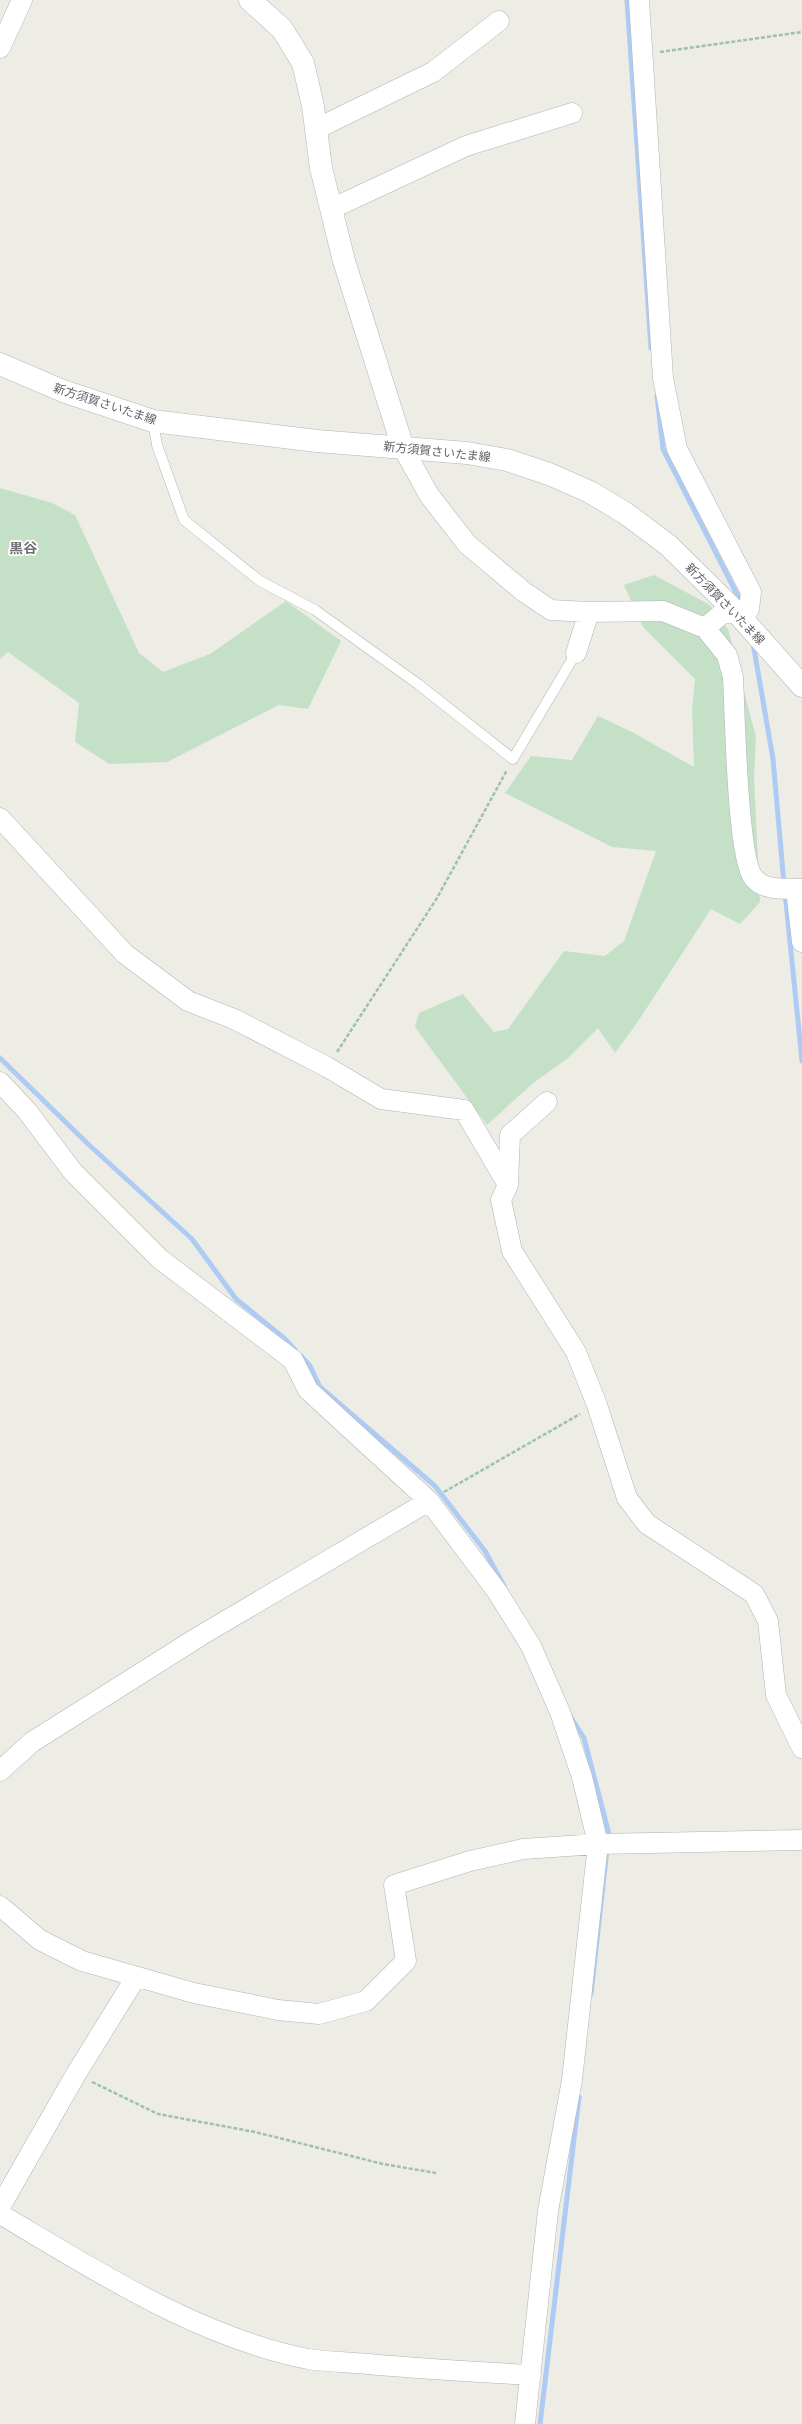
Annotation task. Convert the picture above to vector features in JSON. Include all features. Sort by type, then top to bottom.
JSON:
[{"type":"main road","points":[[250,0],[282,29],[303,63],[316,129],[321,168],[344,261],[403,448]]},
{"type":"main road","name":"新方須賀さいたま線","points":[[0,364],[63,391],[153,421],[318,441],[466,453],[507,460],[549,474],[590,492],[625,513],[668,545],[738,614],[802,686]]},
{"type":"street","points":[[0,48],[22,0]]},
{"type":"street","points":[[640,0],[663,378],[677,450],[751,592],[749,609],[738,614],[724,612],[705,628]]},
{"type":"street","points":[[316,129],[433,72],[499,21]]},
{"type":"street","points":[[331,209],[466,146],[572,113]]},
{"type":"street","points":[[403,448],[429,495],[467,544],[524,592],[552,610],[589,612],[663,611],[705,628],[727,655],[733,678],[742,822],[747,861],[754,878],[768,888],[799,889],[802,942]]},
{"type":"street","points":[[576,653],[589,612]]},
{"type":"street","points":[[0,818],[125,954],[171,990],[188,1001],[234,1019],[327,1067],[381,1099],[464,1110],[508,1185]]},
{"type":"street","points":[[0,1082],[27,1111],[73,1172],[160,1258],[293,1360],[308,1390],[429,1501],[496,1590],[531,1646],[560,1712],[582,1777],[598,1844],[572,2080],[548,2211],[525,2424]]},
{"type":"street","points":[[547,1102],[510,1135],[508,1185],[501,1200],[512,1251],[576,1352],[597,1405],[627,1498],[647,1524],[754,1594],[768,1621],[776,1695],[802,1748]]},
{"type":"street","points":[[0,1772],[32,1742],[52,1729],[200,1636],[429,1501]]},
{"type":"street","points":[[0,1906],[40,1940],[82,1961],[232,2002],[319,2014],[366,2001],[406,1961],[394,1885],[470,1861],[523,1849],[598,1844],[802,1840]]},
{"type":"street","points":[[0,2207],[76,2074],[136,1977]]},
{"type":"street","points":[[0,2214],[97,2272],[175,2312],[243,2340],[308,2359],[421,2369],[531,2374]]},
{"type":"lane","points":[[153,421],[157,445],[184,520],[260,581],[315,610],[418,684],[513,759],[576,653]]},
{"type":"path","points":[[644,53],[802,32]]},
{"type":"path","points":[[327,1067],[403,954],[437,898],[513,759]]},
{"type":"path","points":[[429,1501],[597,1405]]},
{"type":"path","points":[[76,2074],[158,2114],[255,2132],[383,2164],[436,2173]]},
{"type":"green space","points":[[0,488],[52,503],[75,515],[139,653],[163,672],[210,654],[286,601],[341,641],[308,709],[279,705],[167,762],[109,764],[75,742],[79,703],[8,652],[0,659]]},
{"type":"green space","points":[[654,575],[710,605],[728,629],[756,737],[754,778],[760,902],[740,924],[711,909],[637,1023],[615,1053],[598,1028],[568,1058],[532,1084],[487,1125],[415,1027],[419,1013],[463,994],[494,1032],[508,1029],[564,951],[605,956],[624,941],[656,851],[612,847],[505,793],[531,756],[572,760],[598,716],[632,732],[694,767],[692,710],[695,679],[643,627],[624,585]]},
{"type":"waterway","points":[[627,0],[651,348]]},
{"type":"waterway","points":[[657,396],[663,449],[743,606]]},
{"type":"waterway","points":[[753,643],[773,759],[784,884]]},
{"type":"waterway","points":[[785,892],[802,1061]]},
{"type":"waterway","points":[[0,1058],[88,1144],[192,1239],[236,1299],[284,1338],[295,1350]]},
{"type":"waterway","points":[[301,1356],[310,1366],[320,1387],[435,1486],[485,1551],[504,1586]]},
{"type":"waterway","points":[[570,1716],[584,1738],[609,1834],[608,1841]]},
{"type":"waterway","points":[[591,1994],[607,1849]]},
{"type":"waterway","points":[[540,2424],[579,2097]]},
{"type":"district","name":"黒谷","points":[[23,548]]}]
